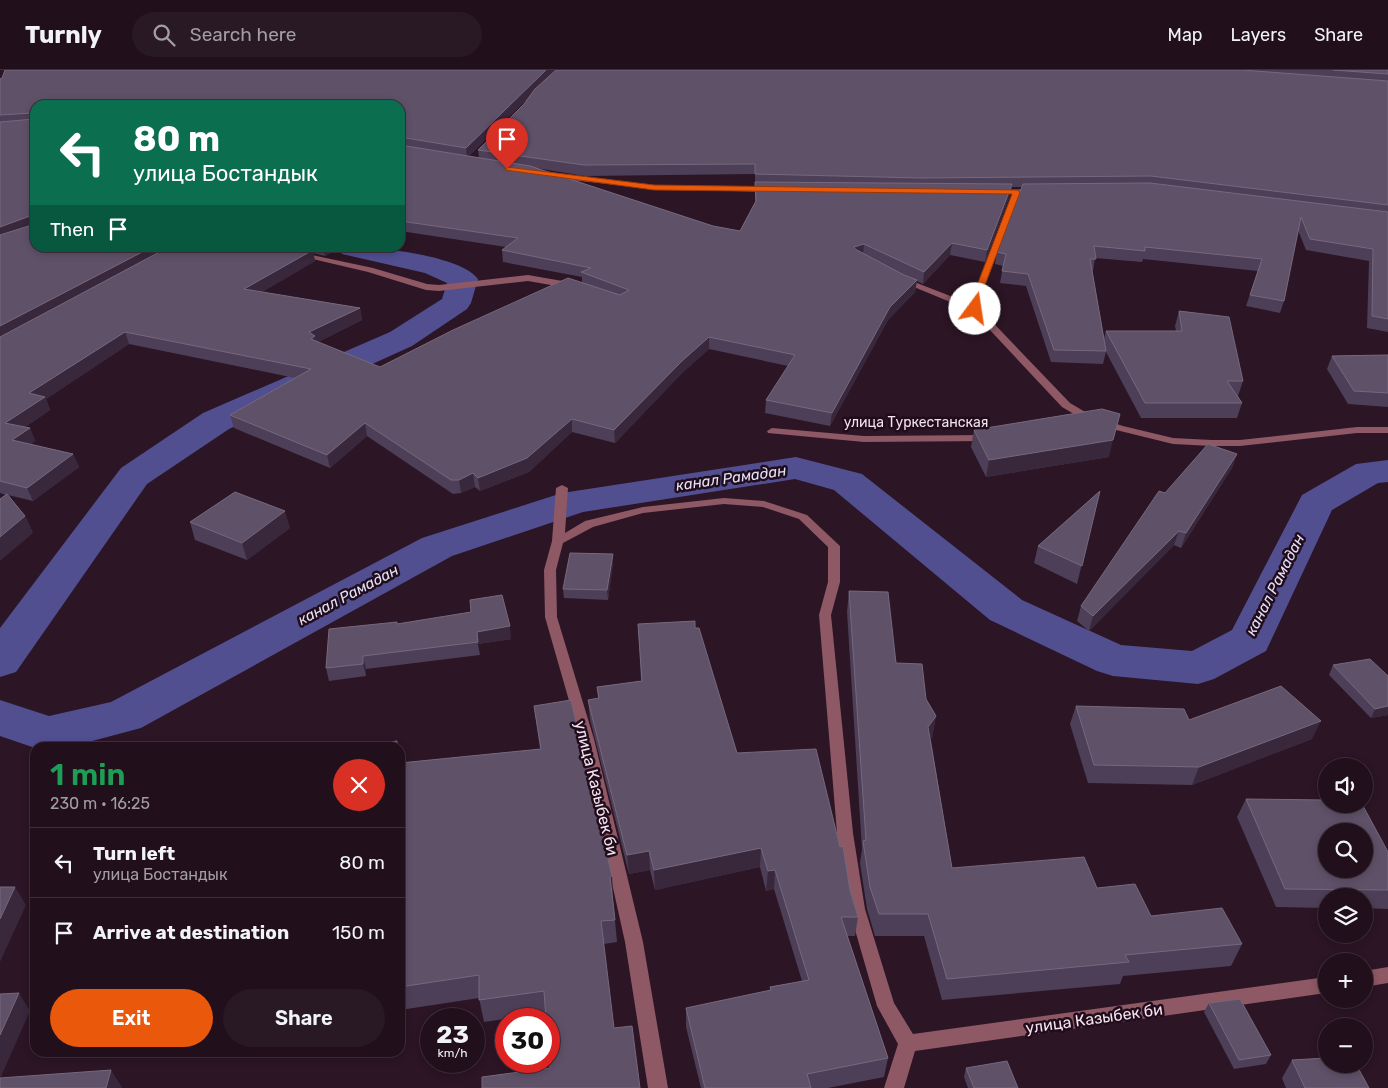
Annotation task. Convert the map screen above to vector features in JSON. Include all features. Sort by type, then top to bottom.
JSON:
[{"type":"street","points":[[535,173],[654,188],[784,191]]},
{"type":"street","points":[[988,192],[1046,191]]},
{"type":"street","points":[[975,309],[975,301],[1017,192]]},
{"type":"street","points":[[288,252],[370,270],[426,287],[439,288],[528,278],[584,289]]},
{"type":"street","points":[[894,276],[906,283],[975,309],[1066,405],[1088,418],[1173,441],[1212,443],[1240,443],[1357,430],[1388,430]]},
{"type":"street","points":[[1071,422],[1088,418]]},
{"type":"street","name":"улица Туркестанская","points":[[772,431],[864,439],[976,439],[998,437]]},
{"type":"street","name":"улица Казыбек би","points":[[562,488],[558,542],[550,570],[551,617],[587,739],[634,942],[658,1088]]},
{"type":"street","points":[[558,542],[589,524],[643,510],[724,501],[764,504],[804,517],[834,546],[834,582],[826,622],[845,833],[857,909],[886,1006],[908,1044],[894,1088]]},
{"type":"street","points":[[1373,978],[1388,975]]},
{"type":"street","name":"улица Казыбек би","points":[[908,1044],[1318,987]]},
{"type":"building","points":[[5,70],[546,70],[466,148],[405,138],[405,100],[30,100],[30,113],[0,115],[0,79]]},
{"type":"building","points":[[556,70],[1242,70],[1388,81],[1388,205],[1151,176],[921,178],[755,174],[755,164],[584,165],[478,150],[524,104],[535,89]]},
{"type":"building","points":[[1333,70],[1388,70],[1388,74]]},
{"type":"building","points":[[30,119],[30,216],[0,227],[0,122]]},
{"type":"building","points":[[405,146],[530,166],[713,226],[740,231],[756,201],[755,182],[1012,184],[987,250],[952,243],[924,272],[864,244],[854,247],[904,275],[917,280],[890,307],[832,413],[766,400],[795,355],[709,337],[682,361],[614,430],[572,419],[527,458],[478,478],[473,473],[459,480],[451,480],[365,423],[327,455],[230,415],[311,369],[125,332],[29,393],[45,397],[5,423],[30,428],[12,440],[73,454],[27,488],[0,481],[0,337],[159,252],[309,252],[244,289],[360,308],[309,332],[315,336],[311,339],[380,367],[453,330],[568,278],[620,295],[629,290],[581,272],[591,268],[502,250],[518,238],[405,222]]},
{"type":"building","points":[[1150,183],[1388,212],[1388,319],[1372,316],[1373,249],[1310,239],[1301,217],[1284,301],[1250,295],[1262,259],[1145,247],[1145,251],[1094,246],[1096,259],[1090,259],[1106,351],[1054,350],[1028,274],[1002,271],[1006,254],[997,252],[1023,184]]},
{"type":"building","points":[[30,226],[30,252],[142,252],[0,326],[0,235]]},
{"type":"building","points":[[1179,311],[1229,317],[1243,381],[1227,381],[1242,403],[1145,403],[1106,331],[1182,331]]},
{"type":"building","points":[[1388,355],[1388,393],[1354,391],[1332,356]]},
{"type":"building","points":[[1102,409],[1120,414],[1113,440],[989,460],[974,430]]},
{"type":"building","points":[[1208,444],[1237,454],[1186,533],[1179,531],[1093,616],[1081,606],[1159,491],[1165,493]]},
{"type":"building","points":[[1100,491],[1082,566],[1038,546]]},
{"type":"building","points":[[235,492],[285,511],[242,543],[190,522]]},
{"type":"building","points":[[7,494],[25,516],[0,537],[0,499]]},
{"type":"building","points":[[570,553],[613,554],[607,590],[563,589]]},
{"type":"building","points":[[849,591],[888,592],[896,663],[922,664],[926,699],[936,716],[928,727],[952,868],[1084,857],[1097,888],[1135,884],[1151,916],[1222,908],[1242,944],[1125,955],[1129,962],[947,979],[928,914],[879,914],[870,887],[863,841],[866,840]]},
{"type":"building","points":[[502,595],[510,626],[477,632],[478,642],[363,656],[363,664],[326,668],[329,629],[397,622],[397,624],[471,612],[470,600]]},
{"type":"building","points":[[695,621],[695,628],[699,628],[737,753],[816,749],[840,847],[843,846],[850,890],[858,917],[841,917],[888,1058],[807,1074],[811,1088],[705,1088],[686,1008],[771,990],[770,987],[809,980],[775,870],[768,871],[761,848],[654,870],[649,851],[627,855],[588,700],[599,698],[597,687],[642,681],[638,624]]},
{"type":"building","points":[[1370,659],[1388,676],[1388,706],[1375,709],[1333,665]]},
{"type":"building","points":[[1281,686],[1321,721],[1199,767],[1094,765],[1076,706],[1184,709],[1189,720]]},
{"type":"building","points":[[571,700],[612,876],[610,877],[615,920],[601,921],[614,1028],[632,1026],[640,1088],[482,1088],[482,1077],[512,1073],[560,1073],[560,1008],[545,1008],[544,991],[479,1000],[479,975],[405,986],[405,763],[541,749],[534,706]]},
{"type":"building","points":[[1246,799],[1318,800],[1318,813],[1367,813],[1372,823],[1318,823],[1318,878],[1373,878],[1373,824],[1388,852],[1388,890],[1373,890],[1373,888],[1285,889]]},
{"type":"building","points":[[0,887],[15,887],[0,919]]},
{"type":"building","points":[[19,993],[0,1035],[0,994]]},
{"type":"building","points":[[1240,999],[1271,1055],[1239,1060],[1209,1003]]},
{"type":"building","points":[[1318,1058],[1318,1073],[1361,1073],[1369,1088],[1305,1088],[1292,1060]]},
{"type":"building","points":[[1007,1061],[1018,1088],[974,1088],[966,1068]]},
{"type":"building","points":[[111,1070],[106,1088],[0,1088],[0,1078]]},
{"type":"waterway","name":"канал Рамадан","points":[[0,661],[134,476],[216,421],[401,339],[456,303],[463,279],[434,267],[369,252]]},
{"type":"waterway","name":"канал Рамадан","points":[[0,718],[48,734],[124,716],[437,547],[576,501],[796,468],[848,482],[1006,610],[1113,660],[1198,668],[1250,640],[1316,503],[1369,472],[1388,471]]},
{"type":"route","points":[[507,169],[654,188],[1017,192],[975,301],[975,309]]}]
